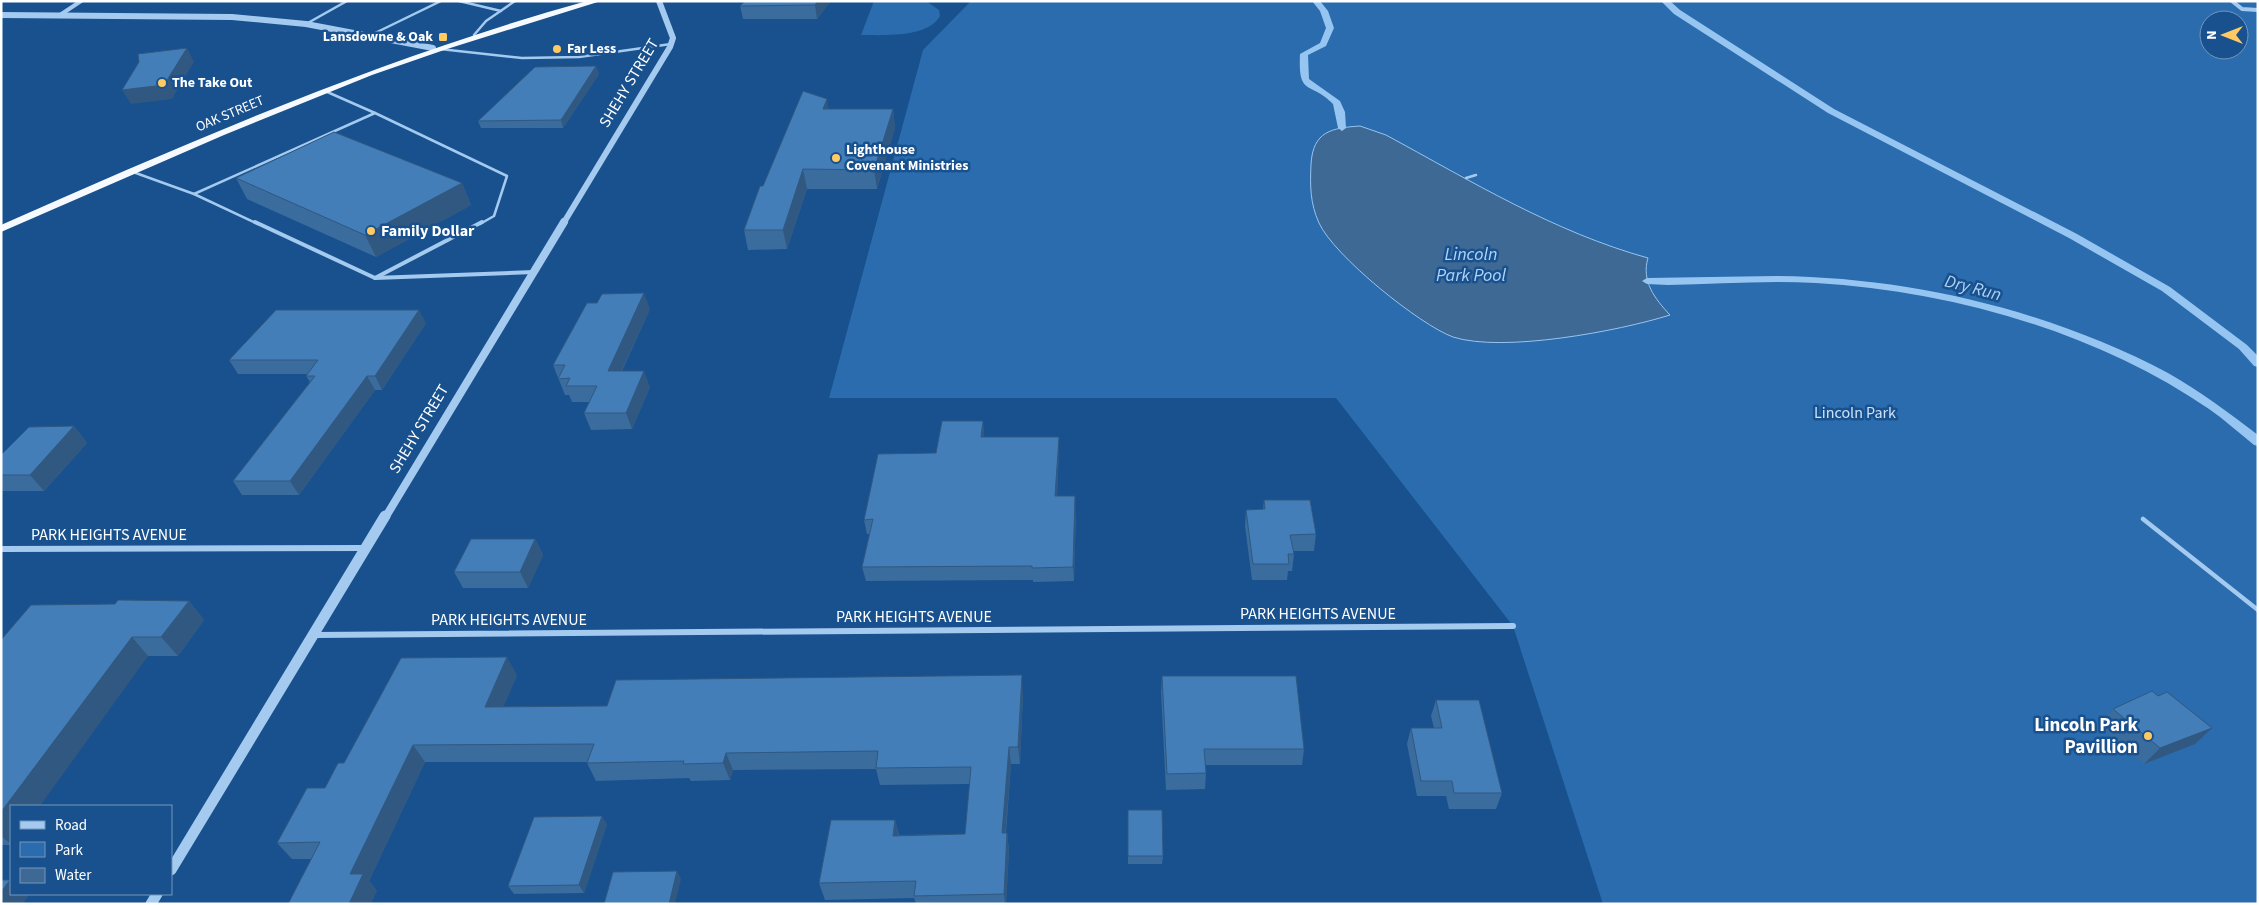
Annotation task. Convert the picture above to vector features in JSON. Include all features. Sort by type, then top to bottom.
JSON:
[{"type":"highway","name":"OAK STREET","points":[[1,229],[131,171],[323,90],[433,48],[597,1]]},
{"type":"street","points":[[60,16],[81,1]]},
{"type":"street","name":"SHEHY STREET","points":[[172,868],[671,44],[673,38],[659,1]]},
{"type":"street","points":[[2232,1],[2242,9],[2258,10]]},
{"type":"street","points":[[1,16],[232,17],[306,24],[433,48]]},
{"type":"street","name":"PARK HEIGHTS AVENUE","points":[[1,549],[366,548]]},
{"type":"street","name":"PARK HEIGHTS AVENUE","points":[[314,635],[1514,626]]},
{"type":"lane","points":[[306,24],[347,1]]},
{"type":"lane","points":[[369,36],[441,1]]},
{"type":"lane","points":[[459,1],[501,11]]},
{"type":"lane","name":"OAK STREET","points":[[474,35],[486,21],[515,1]]},
{"type":"lane","points":[[433,48],[522,58],[579,57],[671,44]]},
{"type":"lane","points":[[323,90],[376,113],[507,176],[494,216],[375,278]]},
{"type":"lane","points":[[194,194],[376,113]]},
{"type":"lane","points":[[131,171],[194,194],[375,278],[534,272]]},
{"type":"lane","points":[[1466,178],[1476,175]]},
{"type":"lane","points":[[2143,519],[2258,610]]},
{"type":"green space","points":[[874,1],[926,1],[939,10],[940,16],[934,23],[916,32],[892,35],[861,35]]},
{"type":"green space","name":"Lincoln Park","points":[[971,1],[2258,1],[2258,904],[1603,904],[1513,626],[1336,398],[829,398],[923,50]]},
{"type":"water","name":"Lincoln Park Pool","points":[[1360,126],[1386,135],[1546,220],[1613,247],[1648,258],[1646,274],[1648,282],[1659,303],[1670,315],[1592,333],[1561,338],[1501,343],[1453,337],[1438,330],[1400,304],[1359,270],[1328,237],[1316,216],[1311,194],[1311,164],[1316,144],[1326,133],[1333,130]]},
{"type":"building","points":[[745,1],[818,1],[815,5],[740,6]]},
{"type":"building","points":[[187,48],[164,85],[122,90],[139,62],[138,54]]},
{"type":"building","points":[[596,66],[561,120],[478,121],[535,67]]},
{"type":"building","points":[[803,91],[827,99],[823,109],[893,109],[874,170],[803,169],[783,230],[744,230],[760,186],[763,186]]},
{"type":"building","name":"Family Dollar","points":[[334,132],[462,183],[365,235],[236,178]]},
{"type":"building","points":[[644,293],[608,371],[644,371],[626,413],[584,413],[597,386],[566,386],[570,378],[558,379],[565,365],[553,365],[587,303],[597,303],[602,294]]},
{"type":"building","points":[[276,310],[419,310],[375,376],[367,376],[290,481],[233,481],[315,376],[306,376],[318,360],[229,360]]},
{"type":"building","points":[[942,421],[983,421],[981,437],[1059,437],[1055,496],[1075,496],[1073,567],[862,567],[873,519],[864,520],[878,454],[936,453]]},
{"type":"building","points":[[74,426],[30,475],[1,475],[1,455],[29,427]]},
{"type":"building","points":[[1264,500],[1310,500],[1316,534],[1290,535],[1294,554],[1288,554],[1289,564],[1253,564],[1246,510],[1265,509]]},
{"type":"building","points":[[471,539],[535,539],[520,572],[454,572]]},
{"type":"building","points":[[118,600],[189,601],[161,637],[132,637],[1,812],[1,640],[31,605],[115,604]]},
{"type":"building","points":[[507,657],[485,707],[607,706],[616,680],[1022,675],[1018,747],[1009,747],[1002,833],[1007,833],[1004,894],[914,896],[916,881],[819,883],[831,820],[895,820],[893,836],[965,834],[971,767],[876,768],[878,751],[726,753],[723,763],[683,764],[684,761],[587,763],[594,744],[413,745],[350,874],[363,874],[349,904],[288,904],[320,842],[277,843],[307,788],[325,788],[338,763],[344,763],[401,658]]},
{"type":"building","points":[[1162,676],[1296,676],[1304,749],[1204,749],[1206,773],[1167,774]]},
{"type":"building","points":[[2152,691],[2158,696],[2167,692],[2212,728],[2160,748],[2113,709]]},
{"type":"building","points":[[1436,700],[1479,700],[1502,793],[1454,793],[1452,781],[1421,781],[1411,728],[1442,728]]},
{"type":"building","points":[[1128,810],[1162,810],[1163,856],[1128,856]]},
{"type":"building","points":[[602,816],[579,885],[508,886],[534,817]]},
{"type":"building","points":[[677,871],[669,904],[604,904],[613,872]]},
{"type":"building","points":[[1,880],[10,880],[1,892]]},
{"type":"waterway","name":"Dry Run","points":[[1316,1],[1324,11],[1330,28],[1323,44],[1304,54],[1304,79],[1312,87],[1334,99],[1339,107],[1342,128]]},
{"type":"waterway","points":[[1665,1],[1677,12],[1831,111],[2073,236],[2166,289],[2243,347],[2258,363]]},
{"type":"waterway","name":"Dry Run","points":[[1647,281],[1817,280],[1873,285],[1931,295],[1991,309],[2051,327],[2109,350],[2164,376],[2214,407],[2258,442]]},
{"type":"place","name":"Lansdowne & Oak","points":[[443,37]]},
{"type":"place","name":"Far Less","points":[[557,49]]},
{"type":"place","name":"The Take Out","points":[[162,83]]},
{"type":"place","name":"Lighthouse Covenant Ministries","points":[[836,158]]},
{"type":"place","name":"Family Dollar","points":[[371,231]]},
{"type":"place","name":"Lincoln Park Pavillion","points":[[2148,736]]}]
